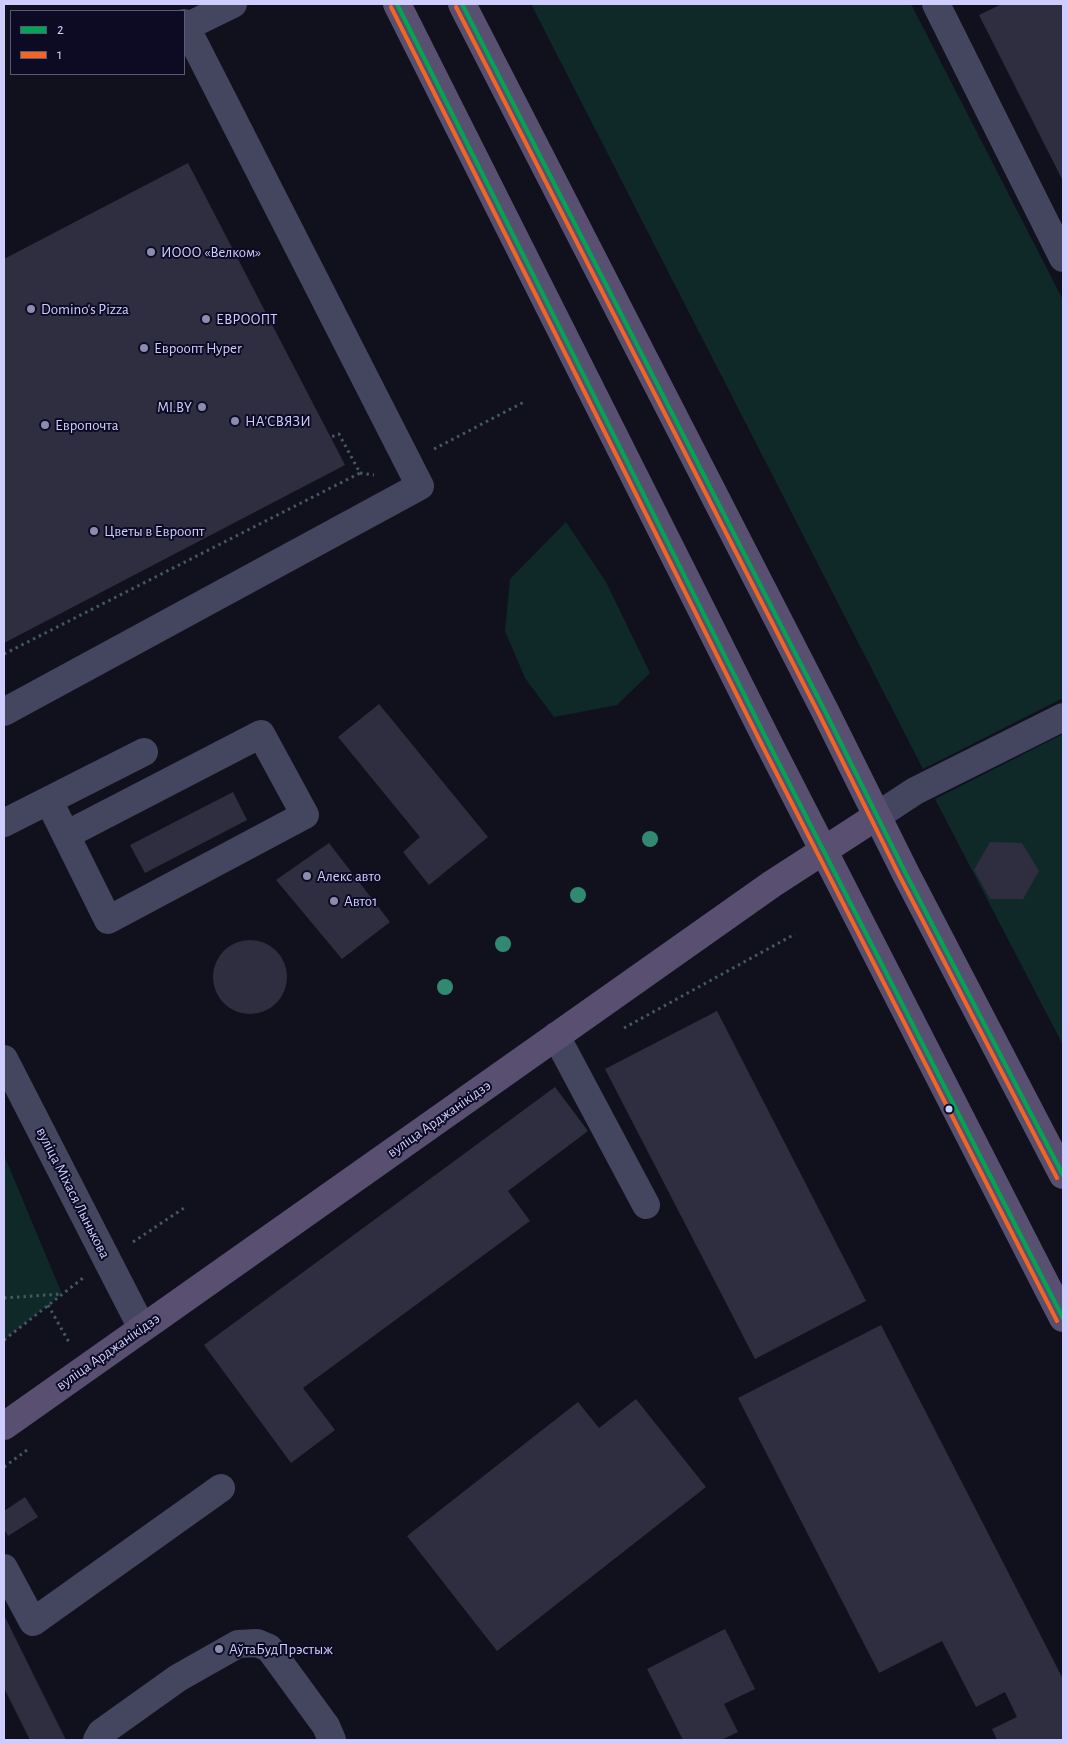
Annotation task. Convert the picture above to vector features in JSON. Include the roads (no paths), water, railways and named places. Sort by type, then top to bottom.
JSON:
[{"type":"main road","points":[[397,4],[824,850],[1063,1318]]},
{"type":"main road","points":[[462,4],[877,816],[1063,1175]]},
{"type":"main road","name":"вуліца Арджанікідзэ","points":[[4,1426],[556,1036],[824,850],[877,816]]},
{"type":"street","points":[[185,18],[233,4]]},
{"type":"street","points":[[936,4],[1063,258]]},
{"type":"street","points":[[4,712],[420,486],[185,27]]},
{"type":"street","points":[[877,816],[915,791],[1063,717]]},
{"type":"street","points":[[49,801],[108,920],[306,815],[261,734],[66,835]]},
{"type":"street","points":[[4,823],[144,752]]},
{"type":"street","points":[[556,1036],[646,1205]]},
{"type":"street","name":"вуліца Міхася Лынькова","points":[[4,1058],[142,1328]]},
{"type":"street","points":[[4,1568],[33,1622],[221,1488]]},
{"type":"street","points":[[97,1740],[101,1733],[178,1678],[238,1644],[257,1643],[269,1648],[326,1726],[332,1740]]},
{"type":"place","name":"ИООО «Велком»","points":[[151,252]]},
{"type":"place","name":"Domino's Pizza","points":[[31,309]]},
{"type":"place","name":"ЕВРООПТ","points":[[206,319]]},
{"type":"place","name":"Евроопт Hyper","points":[[144,348]]},
{"type":"place","name":"MI.BY","points":[[202,407]]},
{"type":"place","name":"НАʼСВЯЗИ","points":[[235,421]]},
{"type":"place","name":"Европочта","points":[[45,425]]},
{"type":"place","name":"Цветы в Евроопт","points":[[94,531]]},
{"type":"place","name":"Алекс авто","points":[[307,876]]},
{"type":"place","name":"Авто1","points":[[334,901]]},
{"type":"place","name":"АўтаБудПрэстыж","points":[[219,1649]]}]
